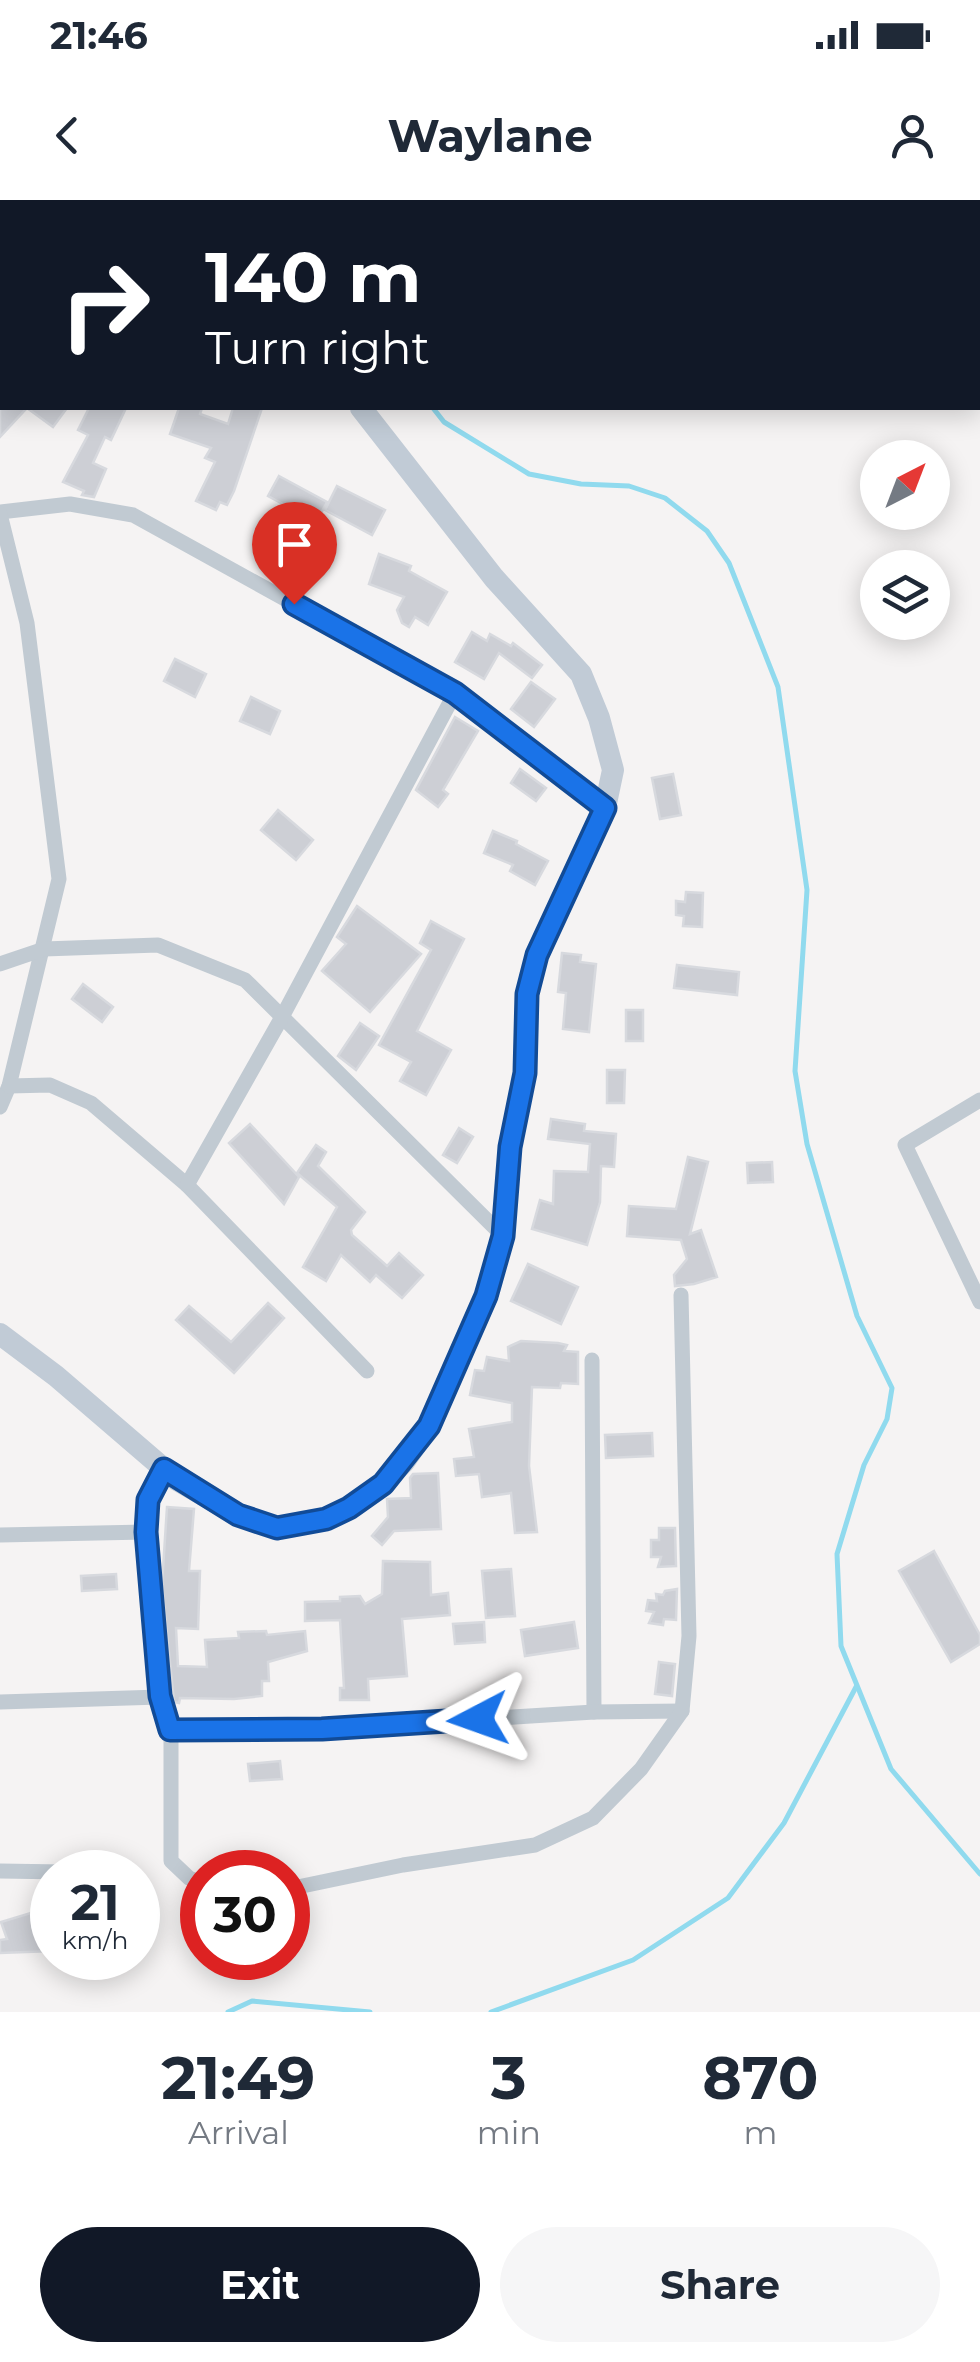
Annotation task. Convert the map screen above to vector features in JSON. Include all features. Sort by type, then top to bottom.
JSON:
[{"type":"street","points":[[0,1334],[56,1376],[164,1469],[238,1515],[277,1528],[326,1519],[383,1484],[429,1426],[486,1296],[503,1236],[510,1147],[525,1073],[527,994],[537,955],[605,808],[613,770],[581,674],[494,578],[362,410]]},
{"type":"street","points":[[0,1107],[10,1086],[59,879],[28,624],[0,513],[70,504],[133,515],[455,693],[605,808]]},
{"type":"street","points":[[187,1184],[282,1017],[455,693]]},
{"type":"street","points":[[0,964],[44,949],[158,945],[245,980],[503,1236]]},
{"type":"street","points":[[10,1086],[50,1085],[91,1103],[187,1184],[367,1371]]},
{"type":"street","points":[[980,1100],[905,1145],[974,1274],[980,1302]]},
{"type":"street","points":[[310,1884],[403,1864],[535,1845],[593,1818],[640,1769],[682,1711],[689,1636],[681,1295]]},
{"type":"street","points":[[592,1360],[594,1712]]},
{"type":"street","points":[[164,1469],[148,1500],[146,1532],[160,1696],[170,1730],[171,1860],[180,1869]]},
{"type":"street","points":[[0,1535],[146,1532]]},
{"type":"street","points":[[0,1702],[160,1696]]},
{"type":"street","points":[[170,1730],[322,1729],[594,1712],[682,1711]]},
{"type":"street","points":[[0,1871],[30,1871]]},
{"type":"building","points":[[0,410],[25,410],[0,437]]},
{"type":"building","points":[[30,410],[66,410],[53,427]]},
{"type":"building","points":[[88,410],[125,410],[111,440],[105,437],[93,463],[106,469],[94,497],[82,495],[84,491],[63,482],[88,435],[78,430]]},
{"type":"building","points":[[178,410],[201,410],[200,414],[228,424],[232,410],[261,410],[234,491],[227,505],[220,502],[216,510],[196,501],[215,462],[205,458],[211,448],[170,434]]},
{"type":"building","points":[[279,476],[327,502],[316,522],[268,496]]},
{"type":"building","points":[[337,486],[385,510],[372,535],[325,510]]},
{"type":"building","points":[[379,554],[411,566],[409,571],[447,592],[428,625],[415,617],[409,627],[402,623],[397,610],[404,597],[369,584]]},
{"type":"building","points":[[472,632],[487,641],[490,634],[511,646],[513,643],[542,665],[532,678],[499,653],[484,679],[455,662]]},
{"type":"building","points":[[175,659],[206,674],[195,697],[164,681]]},
{"type":"building","points":[[531,682],[555,699],[534,727],[511,709]]},
{"type":"building","points":[[251,697],[280,711],[270,734],[240,721]]},
{"type":"building","points":[[455,717],[478,731],[443,790],[448,794],[438,807],[416,790]]},
{"type":"building","points":[[520,769],[546,788],[536,801],[511,783]]},
{"type":"building","points":[[673,774],[681,815],[660,819],[652,778]]},
{"type":"building","points":[[278,810],[313,840],[296,860],[261,830]]},
{"type":"building","points":[[493,831],[548,861],[535,885],[510,871],[513,865],[484,853]]},
{"type":"building","points":[[686,892],[703,893],[702,927],[683,926],[684,916],[676,915],[676,901],[685,902]]},
{"type":"building","points":[[357,906],[421,954],[370,1012],[322,971],[346,944],[337,937]]},
{"type":"building","points":[[431,921],[464,939],[417,1031],[451,1050],[426,1095],[400,1081],[411,1062],[379,1045],[431,950],[420,943]]},
{"type":"building","points":[[562,953],[581,955],[580,962],[596,964],[589,1032],[563,1029],[566,993],[558,992]]},
{"type":"building","points":[[677,965],[739,972],[737,995],[674,988]]},
{"type":"building","points":[[83,984],[113,1007],[102,1022],[72,999]]},
{"type":"building","points":[[626,1010],[643,1010],[643,1041],[626,1041]]},
{"type":"building","points":[[360,1023],[379,1036],[356,1070],[338,1056]]},
{"type":"building","points":[[607,1070],[625,1070],[624,1103],[607,1103]]},
{"type":"building","points":[[551,1119],[585,1124],[584,1131],[616,1134],[614,1167],[601,1166],[600,1202],[587,1245],[532,1229],[540,1200],[553,1204],[554,1171],[588,1172],[590,1144],[548,1139]]},
{"type":"building","points":[[250,1124],[299,1177],[284,1204],[229,1143]]},
{"type":"building","points":[[459,1128],[473,1137],[457,1163],[443,1155]]},
{"type":"building","points":[[316,1145],[326,1152],[318,1166],[365,1212],[351,1230],[352,1235],[387,1266],[399,1253],[423,1275],[402,1298],[376,1275],[370,1282],[341,1255],[326,1281],[303,1267],[337,1207],[297,1173]]},
{"type":"building","points":[[688,1157],[708,1162],[690,1234],[701,1230],[717,1277],[675,1286],[674,1275],[687,1259],[681,1240],[627,1236],[629,1206],[676,1209]]},
{"type":"building","points":[[772,1162],[773,1182],[748,1183],[747,1163]]},
{"type":"building","points":[[528,1264],[578,1287],[561,1324],[511,1301]]},
{"type":"building","points":[[268,1303],[284,1318],[234,1373],[176,1320],[189,1306],[231,1342]]},
{"type":"building","points":[[521,1341],[558,1343],[567,1345],[564,1351],[578,1352],[578,1384],[532,1387],[529,1466],[537,1532],[515,1533],[511,1493],[482,1497],[479,1474],[456,1476],[454,1459],[474,1457],[469,1429],[512,1422],[512,1403],[470,1395],[475,1370],[484,1371],[487,1357],[509,1361],[508,1347]]},
{"type":"building","points":[[652,1433],[653,1456],[606,1458],[605,1435]]},
{"type":"building","points":[[438,1473],[441,1529],[394,1531],[382,1545],[372,1536],[388,1517],[387,1499],[411,1498],[413,1474]]},
{"type":"building","points":[[167,1507],[194,1509],[189,1571],[200,1571],[198,1629],[176,1628],[178,1666],[207,1667],[205,1640],[239,1638],[238,1632],[266,1631],[267,1635],[305,1631],[307,1651],[268,1662],[269,1681],[262,1681],[262,1696],[180,1698],[179,1703],[174,1702],[162,1585]]},
{"type":"building","points":[[659,1528],[675,1528],[676,1566],[658,1567],[661,1557],[651,1557],[651,1540],[659,1540]]},
{"type":"building","points":[[934,1551],[980,1635],[980,1644],[951,1662],[899,1571]]},
{"type":"building","points":[[383,1561],[430,1562],[431,1595],[448,1593],[450,1615],[402,1619],[407,1676],[368,1679],[369,1700],[340,1700],[340,1688],[344,1688],[340,1620],[305,1621],[305,1602],[360,1596],[365,1604],[382,1594]]},
{"type":"building","points":[[511,1569],[515,1616],[486,1618],[482,1571]]},
{"type":"building","points":[[116,1574],[117,1589],[82,1591],[81,1576]]},
{"type":"building","points":[[677,1589],[676,1620],[664,1619],[663,1625],[649,1623],[654,1612],[646,1611],[648,1600],[657,1601],[656,1594]]},
{"type":"building","points":[[484,1622],[485,1642],[455,1644],[453,1624]]},
{"type":"building","points":[[574,1622],[578,1648],[525,1656],[521,1630]]},
{"type":"building","points":[[659,1662],[675,1664],[672,1696],[655,1694]]},
{"type":"building","points":[[280,1761],[282,1779],[250,1781],[248,1764]]},
{"type":"building","points":[[30,1913],[30,1952],[0,1953],[0,1940],[7,1939],[1,1922]]},
{"type":"waterway","points":[[435,410],[444,422],[529,474],[581,484],[629,486],[665,498],[707,531],[729,563],[778,687],[807,890],[795,1071],[807,1144],[857,1316],[892,1388],[887,1419],[864,1465],[837,1554],[841,1646],[891,1769],[980,1874]]},
{"type":"waterway","points":[[491,2012],[633,1960],[728,1898],[784,1823],[856,1687]]},
{"type":"waterway","points":[[228,2012],[252,2001],[370,2012]]},
{"type":"route","points":[[294,604],[455,693],[605,808],[537,955],[527,994],[525,1073],[510,1147],[503,1236],[486,1296],[429,1426],[383,1484],[349,1508],[326,1519],[277,1528],[238,1515],[164,1469],[148,1500],[146,1532],[160,1696],[170,1730],[322,1729],[478,1719]]}]
